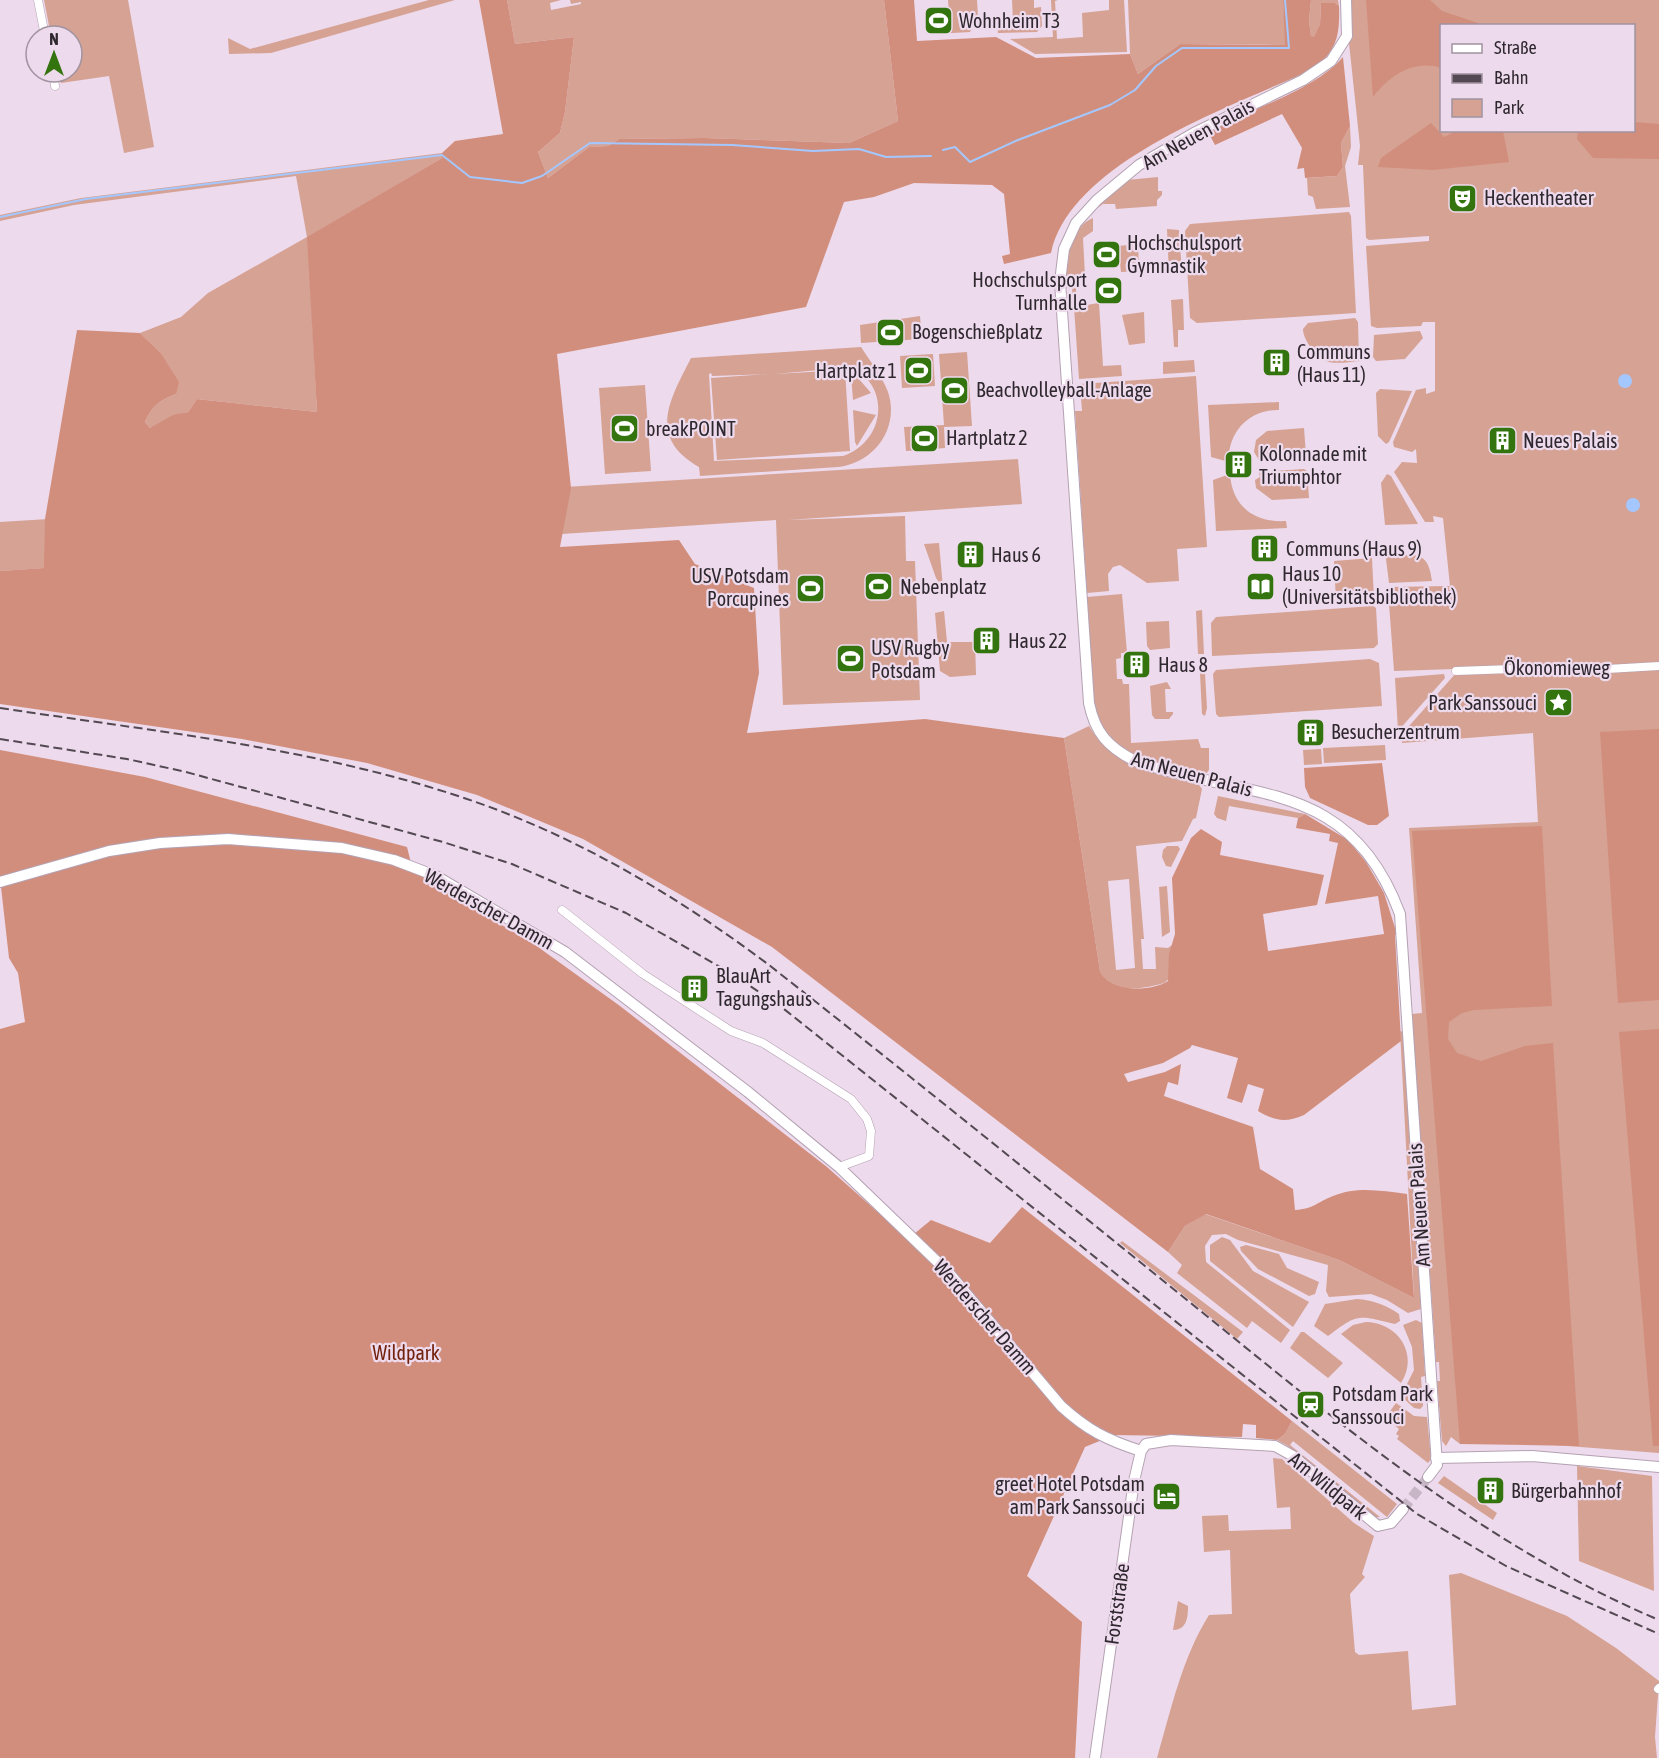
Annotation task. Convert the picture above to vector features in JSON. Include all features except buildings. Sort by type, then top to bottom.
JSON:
[{"type":"street","points":[[38,0],[43,24]]},
{"type":"street","name":"Am Neuen Palais","points":[[1346,0],[1347,36],[1331,61],[1303,80],[1220,119],[1139,165],[1097,200],[1076,223],[1064,249],[1060,282],[1089,704],[1099,735],[1119,753],[1135,761],[1283,798],[1323,815],[1362,844],[1390,887],[1400,914],[1436,1458]]},
{"type":"street","name":"Ökonomieweg","points":[[1456,671],[1537,668],[1590,670],[1659,666]]},
{"type":"street","name":"Werderscher Damm","points":[[0,882],[109,851],[194,840],[289,842],[342,848],[394,860],[436,876],[565,952],[748,1092],[839,1167],[948,1272],[978,1311],[1080,1423],[1097,1435],[1141,1451]]},
{"type":"street","name":"Werderscher Damm","points":[[562,910],[643,974],[731,1031],[763,1042],[850,1099],[867,1119],[871,1131],[869,1156],[839,1167]]},
{"type":"street","name":"Am Wildpark","points":[[1141,1451],[1146,1444],[1154,1441],[1260,1443],[1275,1446],[1294,1457],[1378,1526],[1391,1523],[1403,1509]]},
{"type":"street","name":"Forststraße","points":[[1095,1758],[1134,1481],[1141,1451]]},
{"type":"street","points":[[1428,1477],[1437,1465],[1436,1458],[1532,1456],[1659,1467]]},
{"type":"green space","points":[[44,0],[128,0],[154,147],[124,153],[109,76],[84,80],[84,24],[49,24]]},
{"type":"green space","points":[[429,0],[455,0],[271,53],[229,54],[228,38],[250,49]]},
{"type":"green space","points":[[479,0],[507,0],[515,44],[574,37],[565,112],[560,133],[538,152],[548,178],[589,147],[608,146],[619,139],[704,138],[849,143],[898,121],[884,0],[914,0],[917,41],[996,37],[1036,58],[1130,54],[1138,74],[1180,44],[1285,45],[1283,0],[1311,0],[1309,21],[1311,36],[1314,37],[1320,24],[1321,3],[1335,3],[1339,6],[1339,26],[1335,42],[1327,56],[1313,69],[1201,119],[1160,140],[1122,164],[1089,190],[1065,220],[1051,253],[1004,264],[1002,256],[1010,254],[1004,194],[992,185],[914,183],[874,197],[844,202],[806,307],[557,354],[571,488],[560,547],[679,540],[695,564],[754,588],[759,673],[747,733],[925,719],[1064,738],[1100,971],[1105,978],[1121,987],[1151,987],[1168,981],[1169,954],[1175,934],[1172,878],[1191,838],[1201,829],[1222,842],[1220,855],[1324,875],[1317,905],[1263,914],[1268,951],[1384,934],[1378,896],[1325,904],[1338,843],[1329,841],[1330,834],[1296,828],[1298,818],[1305,814],[1348,840],[1366,862],[1384,893],[1397,934],[1395,935],[1401,1041],[1304,1115],[1286,1120],[1275,1119],[1258,1111],[1264,1089],[1248,1084],[1242,1103],[1227,1098],[1238,1058],[1192,1045],[1163,1063],[1124,1074],[1128,1082],[1165,1072],[1181,1064],[1178,1085],[1168,1082],[1164,1096],[1253,1127],[1260,1169],[1293,1189],[1295,1210],[1307,1208],[1333,1196],[1351,1191],[1370,1190],[1407,1194],[1414,1298],[1339,1260],[1206,1214],[1185,1226],[1168,1252],[772,947],[583,839],[477,795],[367,763],[242,739],[0,704],[0,571],[44,568],[45,519],[77,330],[140,333],[160,352],[179,382],[176,394],[161,401],[151,412],[145,422],[150,428],[173,415],[188,412],[197,399],[317,412],[307,237],[442,158],[442,153],[455,141],[503,134]]},
{"type":"green space","points":[[507,0],[561,0],[550,3],[551,10],[581,4],[581,2],[571,4],[570,0],[884,0],[898,121],[849,143],[704,138],[619,139],[608,146],[589,147],[548,178],[538,152],[560,133],[565,112],[574,37],[515,44]]},
{"type":"green space","points":[[948,0],[977,0],[978,17],[970,32],[934,34],[933,27],[950,26]]},
{"type":"green space","points":[[1012,0],[1034,0],[1034,8],[1041,7],[1042,26],[1037,32],[998,33],[997,22],[1013,21]]},
{"type":"green space","points":[[1051,0],[1058,0],[1055,1],[1057,39],[1083,37],[1082,13],[1109,10],[1109,0],[1124,0],[1127,52],[1035,54],[1010,39],[1053,37]]},
{"type":"green space","points":[[1128,0],[1283,0],[1286,45],[1180,44],[1138,74],[1130,54]]},
{"type":"green space","points":[[1311,0],[1338,0],[1339,6],[1335,3],[1321,3],[1320,24],[1314,38],[1311,36],[1309,21]]},
{"type":"green space","name":"Park Sanssouci","points":[[1350,0],[1659,0],[1659,1453],[1528,1443],[1460,1444],[1451,1437],[1446,1446],[1442,1441],[1437,1381],[1440,1381],[1439,1362],[1436,1362],[1412,1014],[1422,1013],[1409,828],[1538,822],[1533,733],[1402,743],[1402,734],[1456,673],[1455,669],[1394,671],[1388,590],[1391,587],[1450,586],[1443,518],[1433,516],[1434,522],[1425,522],[1394,472],[1402,462],[1417,463],[1416,449],[1412,452],[1394,447],[1393,442],[1416,390],[1426,388],[1426,394],[1435,391],[1435,322],[1423,322],[1421,326],[1377,328],[1371,326],[1366,246],[1429,241],[1429,236],[1369,240],[1366,238],[1363,165],[1358,165],[1360,146],[1349,43]]},
{"type":"green space","points":[[1366,0],[1430,0],[1442,11],[1481,24],[1440,24],[1440,68],[1421,66],[1403,71],[1387,82],[1373,97]]},
{"type":"green space","points":[[1343,57],[1350,126],[1341,143],[1343,167],[1337,176],[1305,178],[1304,168],[1297,169],[1302,148],[1282,114],[1215,145],[1207,130],[1299,89],[1331,69]]},
{"type":"green space","points":[[1635,122],[1659,124],[1659,159],[1593,158],[1577,139],[1578,132],[1635,132]]},
{"type":"green space","points":[[1431,123],[1444,137],[1454,132],[1503,132],[1509,162],[1433,170],[1378,167],[1381,158]]},
{"type":"green space","points":[[1350,126],[1351,147],[1345,166],[1350,207],[1316,209],[1313,197],[1308,195],[1307,178],[1337,176],[1343,167],[1341,143]]},
{"type":"green space","points":[[442,153],[442,158],[308,237],[317,412],[197,399],[188,412],[177,415],[160,425],[150,428],[145,422],[157,404],[176,394],[160,352],[140,333],[181,317],[208,293],[307,237],[296,176],[74,205],[0,221],[0,215],[81,198]]},
{"type":"green space","points":[[1158,177],[1158,191],[1162,191],[1162,195],[1157,200],[1157,206],[1116,209],[1115,204],[1103,204],[1096,209],[1127,180]]},
{"type":"green space","points":[[1349,212],[1356,313],[1197,323],[1190,318],[1185,231],[1190,224]]},
{"type":"green space","points":[[1093,218],[1093,231],[1083,238],[1085,276],[1075,277],[1077,301],[1073,302],[1072,287],[1065,288],[1067,259],[1079,230]]},
{"type":"green space","points":[[1167,229],[1179,230],[1182,273],[1169,274]]},
{"type":"green space","points":[[1138,244],[1139,271],[1121,272],[1118,246]]},
{"type":"green space","points":[[1183,299],[1184,330],[1178,330],[1178,347],[1174,347],[1171,300]]},
{"type":"green space","points":[[1099,303],[1103,366],[1121,365],[1122,376],[1079,379],[1074,307]]},
{"type":"green space","points":[[1144,312],[1145,343],[1129,345],[1122,315]]},
{"type":"green space","name":"Bogenschießplatz","points":[[920,316],[922,339],[861,343],[860,325]]},
{"type":"green space","points":[[1355,318],[1358,322],[1359,361],[1329,362],[1312,349],[1304,334],[1303,329],[1308,323]]},
{"type":"green space","points":[[1420,331],[1423,338],[1405,359],[1376,361],[1373,357],[1374,335]]},
{"type":"green space","points":[[861,347],[888,392],[891,405],[887,430],[873,451],[863,459],[851,464],[838,467],[700,476],[699,467],[683,455],[673,443],[668,430],[671,402],[691,358]],"holes":[[[843,365],[859,372],[870,383],[876,396],[878,410],[876,424],[869,437],[858,448],[843,456],[714,461],[709,374],[711,373],[712,376],[768,374],[711,378],[717,460],[850,451],[845,370],[774,374],[843,368]]]},
{"type":"green space","name":"Beachvolleyball-Anlage","points":[[967,352],[972,426],[944,427],[945,448],[906,451],[904,427],[944,425],[939,354]]},
{"type":"green space","name":"Hartplatz 1","points":[[933,354],[935,386],[902,388],[900,356]]},
{"type":"green space","points":[[1194,360],[1195,372],[1163,374],[1163,362]]},
{"type":"green space","points":[[852,371],[871,393],[853,400]]},
{"type":"green space","points":[[1196,376],[1207,547],[1177,549],[1179,581],[1147,583],[1120,565],[1113,567],[1108,574],[1109,591],[1087,593],[1075,411],[1082,411],[1080,384]]},
{"type":"green space","name":"breakPOINT","points":[[645,385],[651,471],[605,474],[599,388]]},
{"type":"green space","points":[[1380,389],[1412,391],[1389,442],[1386,444],[1378,436],[1376,393]]},
{"type":"green space","points":[[1279,402],[1279,410],[1258,414],[1249,418],[1242,425],[1232,442],[1229,462],[1211,457],[1208,405]]},
{"type":"green space","points":[[853,410],[876,415],[857,446],[855,442]]},
{"type":"green space","points":[[1304,428],[1306,455],[1304,457],[1259,460],[1254,452],[1256,440],[1267,431]]},
{"type":"green space","points":[[1018,459],[1022,504],[788,520],[905,516],[906,561],[915,561],[920,700],[783,705],[776,520],[0,571],[0,522]]},
{"type":"green space","points":[[1304,469],[1307,471],[1309,498],[1272,500],[1256,488],[1255,480],[1260,477],[1259,472]]},
{"type":"green space","points":[[1230,474],[1235,495],[1247,510],[1264,519],[1286,521],[1287,528],[1216,531],[1213,480]]},
{"type":"green space","points":[[1387,474],[1391,476],[1418,524],[1385,525],[1381,483]]},
{"type":"green space","points":[[939,543],[943,588],[936,578],[924,544]]},
{"type":"green space","points":[[1388,556],[1419,556],[1427,563],[1432,581],[1389,583],[1386,559]]},
{"type":"green space","points":[[1372,558],[1374,599],[1336,602],[1334,561]]},
{"type":"green space","points":[[1122,594],[1127,653],[1121,653],[1121,658],[1116,659],[1117,679],[1122,679],[1123,684],[1129,684],[1131,743],[1198,739],[1201,748],[1209,748],[1209,770],[1204,776],[1135,756],[1116,745],[1104,731],[1093,702],[1087,597]]},
{"type":"green space","points":[[1373,606],[1376,608],[1378,644],[1374,648],[1212,656],[1211,623],[1216,617]]},
{"type":"green space","points":[[1202,610],[1204,654],[1198,654],[1196,611]]},
{"type":"green space","points":[[944,611],[947,642],[975,642],[976,675],[950,677],[940,671],[935,613]]},
{"type":"green space","points":[[1169,621],[1170,648],[1150,650],[1147,646],[1146,622]]},
{"type":"green space","points":[[1370,659],[1379,663],[1382,706],[1219,717],[1216,714],[1213,674],[1216,670]]},
{"type":"green space","points":[[1200,673],[1205,673],[1207,708],[1205,716],[1202,714]]},
{"type":"green space","points":[[1444,674],[1445,678],[1398,731],[1395,678]]},
{"type":"green space","points":[[1167,682],[1171,689],[1165,689],[1166,712],[1173,712],[1173,714],[1169,719],[1155,719],[1152,715],[1150,686]]},
{"type":"green space","points":[[1089,726],[1110,751],[1123,760],[1167,777],[1199,785],[1202,789],[1196,818],[1193,819],[1182,841],[1136,846],[1144,939],[1141,939],[1143,969],[1156,969],[1155,947],[1168,948],[1172,945],[1169,979],[1164,983],[1138,988],[1119,987],[1105,979],[1100,971],[1064,738]],"holes":[[[1129,879],[1135,968],[1116,970],[1108,881]]]},
{"type":"green space","points":[[1659,729],[1659,1000],[1618,1003],[1600,732]]},
{"type":"green space","points":[[1385,745],[1386,760],[1324,763],[1323,748]]},
{"type":"green space","points":[[1321,749],[1322,764],[1304,765],[1303,750]]},
{"type":"green space","name":"Wildpark","points":[[0,750],[145,777],[407,847],[413,871],[538,947],[620,1006],[827,1167],[908,1239],[931,1220],[990,1243],[1022,1207],[1292,1421],[1285,1434],[1277,1440],[1256,1438],[1256,1425],[1243,1424],[1242,1437],[1114,1435],[1085,1447],[1027,1576],[1082,1622],[1075,1758],[0,1758],[0,1029],[25,1022],[18,973],[9,958],[0,878]]},
{"type":"green space","points":[[1382,763],[1389,816],[1377,825],[1368,825],[1310,798],[1305,787],[1304,768]]},
{"type":"green space","points":[[1218,796],[1305,814],[1298,818],[1229,806],[1226,821],[1217,818],[1214,814]]},
{"type":"green space","points":[[1542,826],[1552,1006],[1474,1010],[1462,1013],[1449,1022],[1448,1039],[1457,1053],[1481,1061],[1525,1046],[1553,1043],[1579,1446],[1460,1444],[1412,831]]},
{"type":"green space","points":[[1167,846],[1178,846],[1180,849],[1171,867],[1166,866],[1162,857],[1163,850]]},
{"type":"green space","points":[[1167,886],[1170,932],[1162,937],[1159,887]]},
{"type":"green space","points":[[1659,1029],[1659,1446],[1653,1446],[1619,1032]]},
{"type":"green space","points":[[1400,1031],[1403,1032],[1421,1309],[1408,1313],[1387,1300],[1371,1294],[1329,1297],[1326,1291],[1328,1265],[1238,1240],[1226,1234],[1212,1235],[1205,1246],[1206,1262],[1290,1330],[1281,1343],[1252,1321],[1247,1328],[1177,1273],[1182,1265],[1168,1252],[1185,1226],[1205,1214],[1339,1260],[1414,1298]]},
{"type":"green space","points":[[1222,1237],[1230,1240],[1253,1271],[1309,1302],[1293,1327],[1210,1261],[1210,1245]]},
{"type":"green space","points":[[1122,1241],[1243,1332],[1237,1339],[1120,1243]]},
{"type":"green space","points":[[1246,1245],[1279,1254],[1287,1268],[1319,1282],[1315,1294],[1309,1296],[1258,1269],[1241,1251],[1240,1247]]},
{"type":"green space","points":[[1357,1299],[1389,1308],[1399,1314],[1400,1321],[1395,1324],[1359,1318],[1346,1323],[1328,1336],[1314,1326],[1325,1304]]},
{"type":"green space","points":[[1416,1320],[1422,1323],[1425,1376],[1421,1377],[1423,1406],[1420,1409],[1414,1408],[1401,1396],[1414,1370],[1412,1347],[1403,1325]]},
{"type":"green space","points":[[1366,1322],[1388,1328],[1403,1342],[1408,1362],[1401,1383],[1341,1334],[1353,1325]]},
{"type":"green space","points":[[1301,1332],[1343,1363],[1328,1378],[1290,1348]]},
{"type":"green space","points":[[1396,1403],[1414,1416],[1427,1417],[1431,1459],[1428,1463],[1397,1439],[1399,1436],[1396,1434],[1399,1429],[1385,1418]]},
{"type":"green space","points":[[1292,1421],[1397,1504],[1387,1517],[1293,1441],[1290,1445],[1380,1517],[1375,1517],[1288,1446],[1277,1440],[1285,1434]]},
{"type":"green space","points":[[1273,1458],[1282,1459],[1354,1523],[1374,1536],[1362,1574],[1365,1577],[1350,1594],[1355,1652],[1359,1655],[1408,1651],[1412,1710],[1456,1705],[1449,1575],[1461,1573],[1567,1616],[1616,1648],[1659,1681],[1655,1737],[1657,1758],[1157,1758],[1191,1649],[1209,1615],[1232,1614],[1230,1550],[1204,1552],[1202,1516],[1228,1515],[1229,1531],[1291,1529],[1290,1507],[1277,1508]]},
{"type":"green space","points":[[1577,1466],[1652,1476],[1654,1591],[1579,1561]]},
{"type":"green space","points":[[1444,1476],[1497,1513],[1493,1520],[1438,1483]]},
{"type":"green space","points":[[1178,1601],[1188,1606],[1187,1618],[1181,1628],[1173,1630]]},
{"type":"water","points":[[1625,374],[1630,376],[1632,381],[1630,386],[1625,388],[1620,386],[1618,381],[1620,376]]},
{"type":"water","points":[[1633,498],[1638,500],[1640,505],[1638,510],[1633,512],[1628,510],[1626,505],[1628,500]]},
{"type":"waterway","points":[[943,150],[955,147],[970,162],[1018,140],[1110,105],[1135,90],[1156,66],[1182,48],[1289,48],[1285,0]]},
{"type":"waterway","points":[[0,217],[86,199],[442,155],[470,177],[522,183],[542,176],[590,143],[732,145],[813,151],[859,149],[886,157],[931,156]]},
{"type":"tunnel","points":[[1403,1509],[1428,1477]]},
{"type":"railway","points":[[0,708],[287,752],[399,778],[498,810],[580,846],[619,867],[696,913],[769,965],[1314,1403],[1423,1485],[1479,1523],[1537,1558],[1597,1591],[1659,1620]]},
{"type":"railway","points":[[0,739],[127,759],[186,772],[443,842],[512,864],[626,913],[734,975],[784,1009],[1417,1514],[1506,1566],[1659,1634]]},
{"type":"place","name":"Wohnheim T3","points":[[938,21]]},
{"type":"place","name":"Heckentheater","points":[[1463,198]]},
{"type":"place","name":"Hochschulsport Gymnastik","points":[[1106,254]]},
{"type":"place","name":"Hochschulsport Turnhalle","points":[[1108,291]]},
{"type":"place","name":"Bogenschießplatz","points":[[891,332]]},
{"type":"place","name":"Communs (Haus 11)","points":[[1276,363]]},
{"type":"place","name":"Hartplatz 1","points":[[918,371]]},
{"type":"place","name":"Beachvolleyball-Anlage","points":[[955,390]]},
{"type":"place","name":"breakPOINT","points":[[625,429]]},
{"type":"place","name":"Hartplatz 2","points":[[925,438]]},
{"type":"place","name":"Neues Palais","points":[[1502,441]]},
{"type":"place","name":"Kolonnade mit Triumphtor","points":[[1238,465]]},
{"type":"place","name":"Communs (Haus 9)","points":[[1265,549]]},
{"type":"place","name":"Haus 6","points":[[970,555]]},
{"type":"place","name":"Haus 10 (Universitätsbibliothek)","points":[[1261,586]]},
{"type":"place","name":"Nebenplatz","points":[[879,587]]},
{"type":"place","name":"USV Potsdam Porcupines","points":[[810,588]]},
{"type":"place","name":"Haus 22","points":[[987,641]]},
{"type":"place","name":"USV Rugby Potsdam","points":[[850,659]]},
{"type":"place","name":"Haus 8","points":[[1137,665]]},
{"type":"place","name":"Park Sanssouci","points":[[1558,703]]},
{"type":"place","name":"Besucherzentrum","points":[[1310,732]]},
{"type":"place","name":"BlauArt Tagungshaus","points":[[695,988]]},
{"type":"place","name":"Potsdam Park Sanssouci","points":[[1311,1405]]},
{"type":"place","name":"Bürgerbahnhof","points":[[1490,1491]]},
{"type":"place","name":"greet Hotel Potsdam am Park Sanssouci","points":[[1166,1496]]}]
